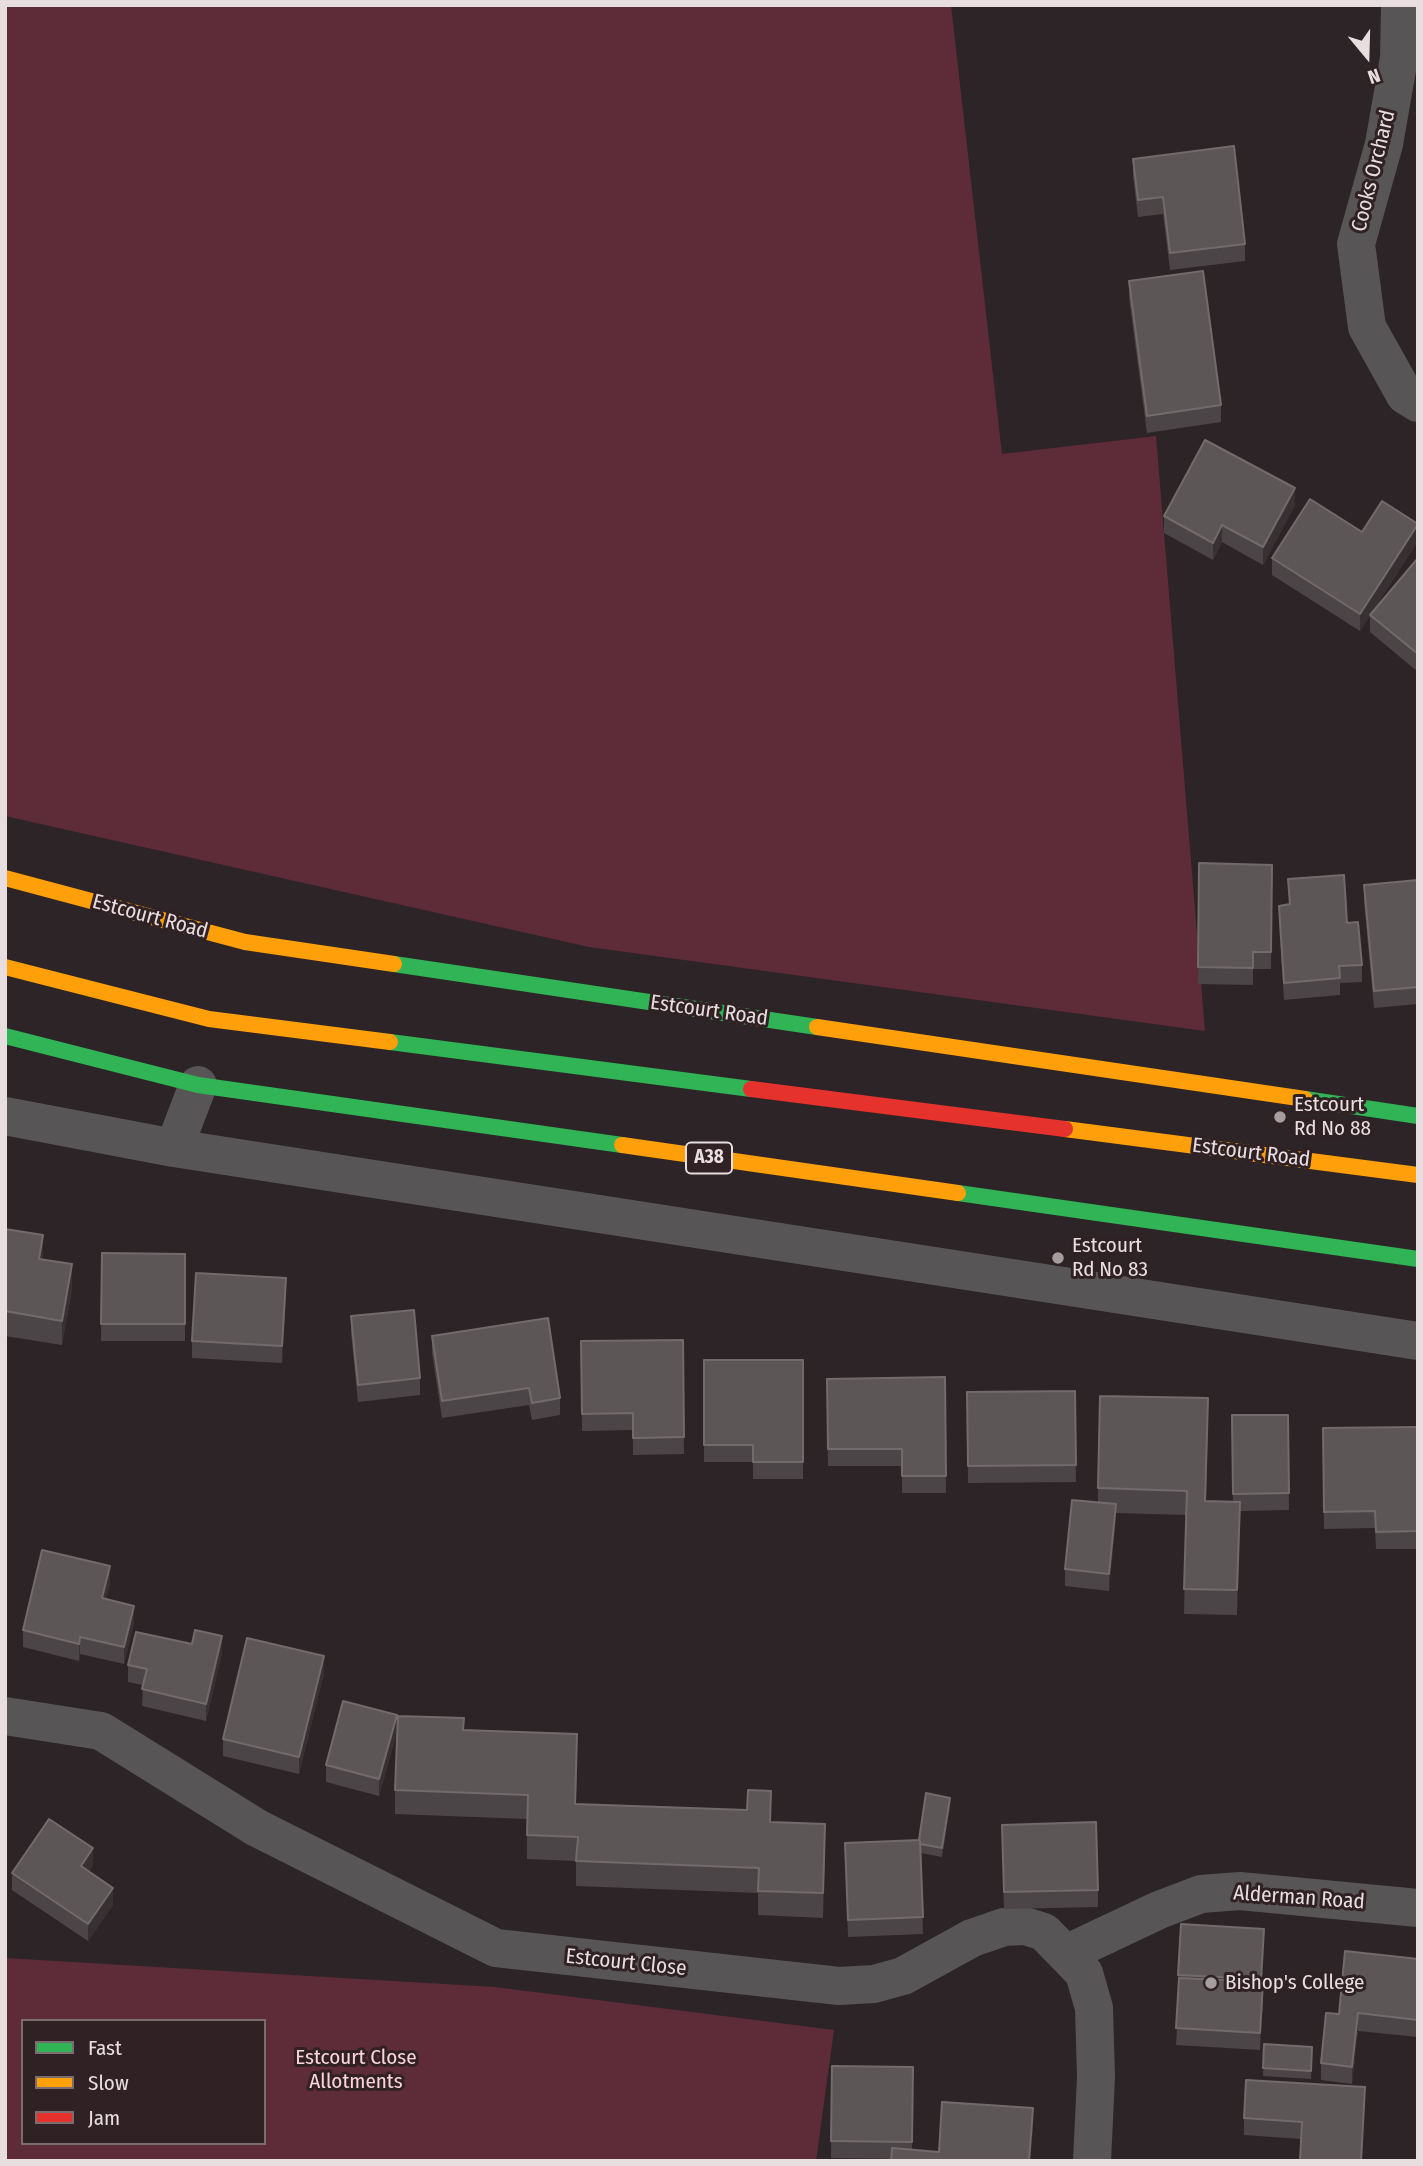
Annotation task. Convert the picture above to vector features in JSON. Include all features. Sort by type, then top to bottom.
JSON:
[{"type":"main road","name":"Estcourt Road","points":[[5,878],[245,942],[1418,1116]]},
{"type":"main road","name":"Estcourt Road","points":[[5,967],[209,1018],[1418,1175]]},
{"type":"main road","name":"A38","points":[[5,1036],[198,1085],[1418,1259]]},
{"type":"street","name":"Cooks Orchard","points":[[1400,5],[1399,58],[1384,144],[1356,244],[1367,327],[1405,395],[1418,403]]},
{"type":"street","points":[[174,1147],[198,1085]]},
{"type":"street","points":[[5,1116],[174,1147],[1418,1341]]},
{"type":"street","name":"Estcourt Close","points":[[5,1716],[101,1731],[257,1828],[496,1948],[839,1986],[874,1984],[903,1976],[972,1938],[1004,1927],[1026,1926],[1044,1932],[1068,1953],[1084,1973],[1094,2008],[1096,2077],[1092,2161]]},
{"type":"street","name":"Alderman Road","points":[[1068,1953],[1159,1910],[1201,1894],[1240,1891],[1418,1908]]},
{"type":"green space","points":[[5,5],[951,5],[1002,454],[1156,436],[1205,1031],[589,947],[5,816]]},
{"type":"green space","name":"Estcourt Close Allotments","points":[[5,1958],[495,1987],[834,2030],[816,2161],[5,2161]]},
{"type":"building","points":[[1234,146],[1245,244],[1170,253],[1163,197],[1138,200],[1133,159]]},
{"type":"building","points":[[1203,271],[1221,405],[1147,416],[1129,281]]},
{"type":"building","points":[[1205,440],[1295,488],[1263,547],[1222,525],[1213,543],[1164,516]]},
{"type":"building","points":[[1310,499],[1362,532],[1382,501],[1418,524],[1360,614],[1272,558]]},
{"type":"building","points":[[1418,558],[1418,654],[1370,615]]},
{"type":"building","points":[[1199,863],[1272,865],[1271,952],[1253,952],[1253,968],[1198,967]]},
{"type":"building","points":[[1344,875],[1347,923],[1358,922],[1362,965],[1339,966],[1340,978],[1284,983],[1279,906],[1290,904],[1288,879]]},
{"type":"building","points":[[1418,880],[1418,987],[1374,991],[1364,885]]},
{"type":"building","points":[[5,1229],[43,1235],[39,1259],[72,1264],[62,1321],[5,1311]]},
{"type":"building","points":[[102,1253],[185,1254],[185,1324],[101,1324]]},
{"type":"building","points":[[196,1273],[286,1278],[282,1346],[192,1341]]},
{"type":"building","points":[[414,1310],[420,1378],[358,1385],[351,1316]]},
{"type":"building","points":[[548,1318],[560,1398],[532,1403],[529,1388],[442,1401],[432,1336]]},
{"type":"building","points":[[683,1340],[684,1437],[633,1438],[633,1413],[582,1414],[581,1341]]},
{"type":"building","points":[[704,1360],[803,1360],[803,1462],[753,1462],[753,1445],[704,1445]]},
{"type":"building","points":[[945,1377],[946,1476],[902,1476],[902,1449],[828,1449],[827,1379]]},
{"type":"building","points":[[1075,1391],[1076,1465],[968,1466],[967,1392]]},
{"type":"building","points":[[1100,1396],[1208,1398],[1205,1501],[1240,1502],[1237,1590],[1184,1589],[1187,1491],[1098,1488]]},
{"type":"building","points":[[1232,1415],[1288,1415],[1289,1493],[1233,1494]]},
{"type":"building","points":[[1418,1427],[1418,1531],[1376,1532],[1375,1511],[1324,1512],[1323,1428]]},
{"type":"building","points":[[1072,1500],[1116,1504],[1109,1574],[1065,1569]]},
{"type":"building","points":[[42,1550],[110,1566],[102,1598],[134,1606],[124,1647],[80,1637],[79,1644],[23,1630]]},
{"type":"building","points":[[195,1630],[222,1636],[206,1704],[142,1689],[147,1669],[128,1665],[136,1632],[192,1644]]},
{"type":"building","points":[[247,1638],[324,1656],[299,1757],[223,1739]]},
{"type":"building","points":[[343,1701],[397,1715],[379,1779],[326,1765]]},
{"type":"building","points":[[398,1716],[464,1718],[463,1730],[577,1734],[575,1804],[747,1810],[748,1790],[771,1791],[770,1822],[825,1824],[823,1893],[758,1891],[759,1868],[576,1861],[578,1837],[527,1835],[528,1795],[395,1790]]},
{"type":"building","points":[[926,1793],[950,1798],[942,1848],[920,1844]]},
{"type":"building","points":[[49,1819],[93,1848],[81,1866],[113,1888],[88,1924],[12,1873]]},
{"type":"building","points":[[1096,1822],[1098,1890],[1004,1892],[1002,1825]]},
{"type":"building","points":[[920,1840],[923,1917],[848,1920],[845,1843]]},
{"type":"building","points":[[1181,1924],[1264,1929],[1261,1979],[1178,1975]]},
{"type":"building","points":[[1345,1951],[1418,1959],[1418,2020],[1358,2013],[1352,2067],[1321,2063],[1326,2013],[1339,2014]]},
{"type":"building","points":[[1179,1978],[1263,1982],[1260,2033],[1176,2028]]},
{"type":"building","points":[[1264,2044],[1312,2047],[1311,2071],[1263,2068]]},
{"type":"building","points":[[832,2066],[913,2067],[912,2142],[831,2141]]},
{"type":"building","points":[[1246,2080],[1365,2087],[1361,2161],[1300,2161],[1302,2122],[1244,2118]]},
{"type":"building","points":[[942,2102],[1033,2108],[1029,2161],[891,2161],[892,2148],[939,2152]]},
{"type":"traffic: fast","points":[[394,964],[817,1027]]},
{"type":"traffic: fast","points":[[5,1036],[198,1085],[622,1145]]},
{"type":"traffic: fast","points":[[390,1042],[751,1089]]},
{"type":"traffic: fast","points":[[1305,1099],[1418,1116]]},
{"type":"traffic: fast","points":[[958,1193],[1418,1259]]},
{"type":"traffic: slow","points":[[5,878],[245,942],[394,964]]},
{"type":"traffic: slow","points":[[5,967],[209,1019],[390,1042]]},
{"type":"traffic: slow","points":[[817,1027],[1305,1099]]},
{"type":"traffic: slow","points":[[1065,1129],[1418,1175]]},
{"type":"traffic: slow","points":[[622,1145],[958,1193]]},
{"type":"traffic: jam","points":[[751,1089],[1065,1129]]},
{"type":"place","name":"Estcourt Rd No 88","points":[[1280,1117]]},
{"type":"place","name":"Estcourt Rd No 83","points":[[1058,1258]]},
{"type":"place","name":"Bishop's College","points":[[1211,1983]]}]
